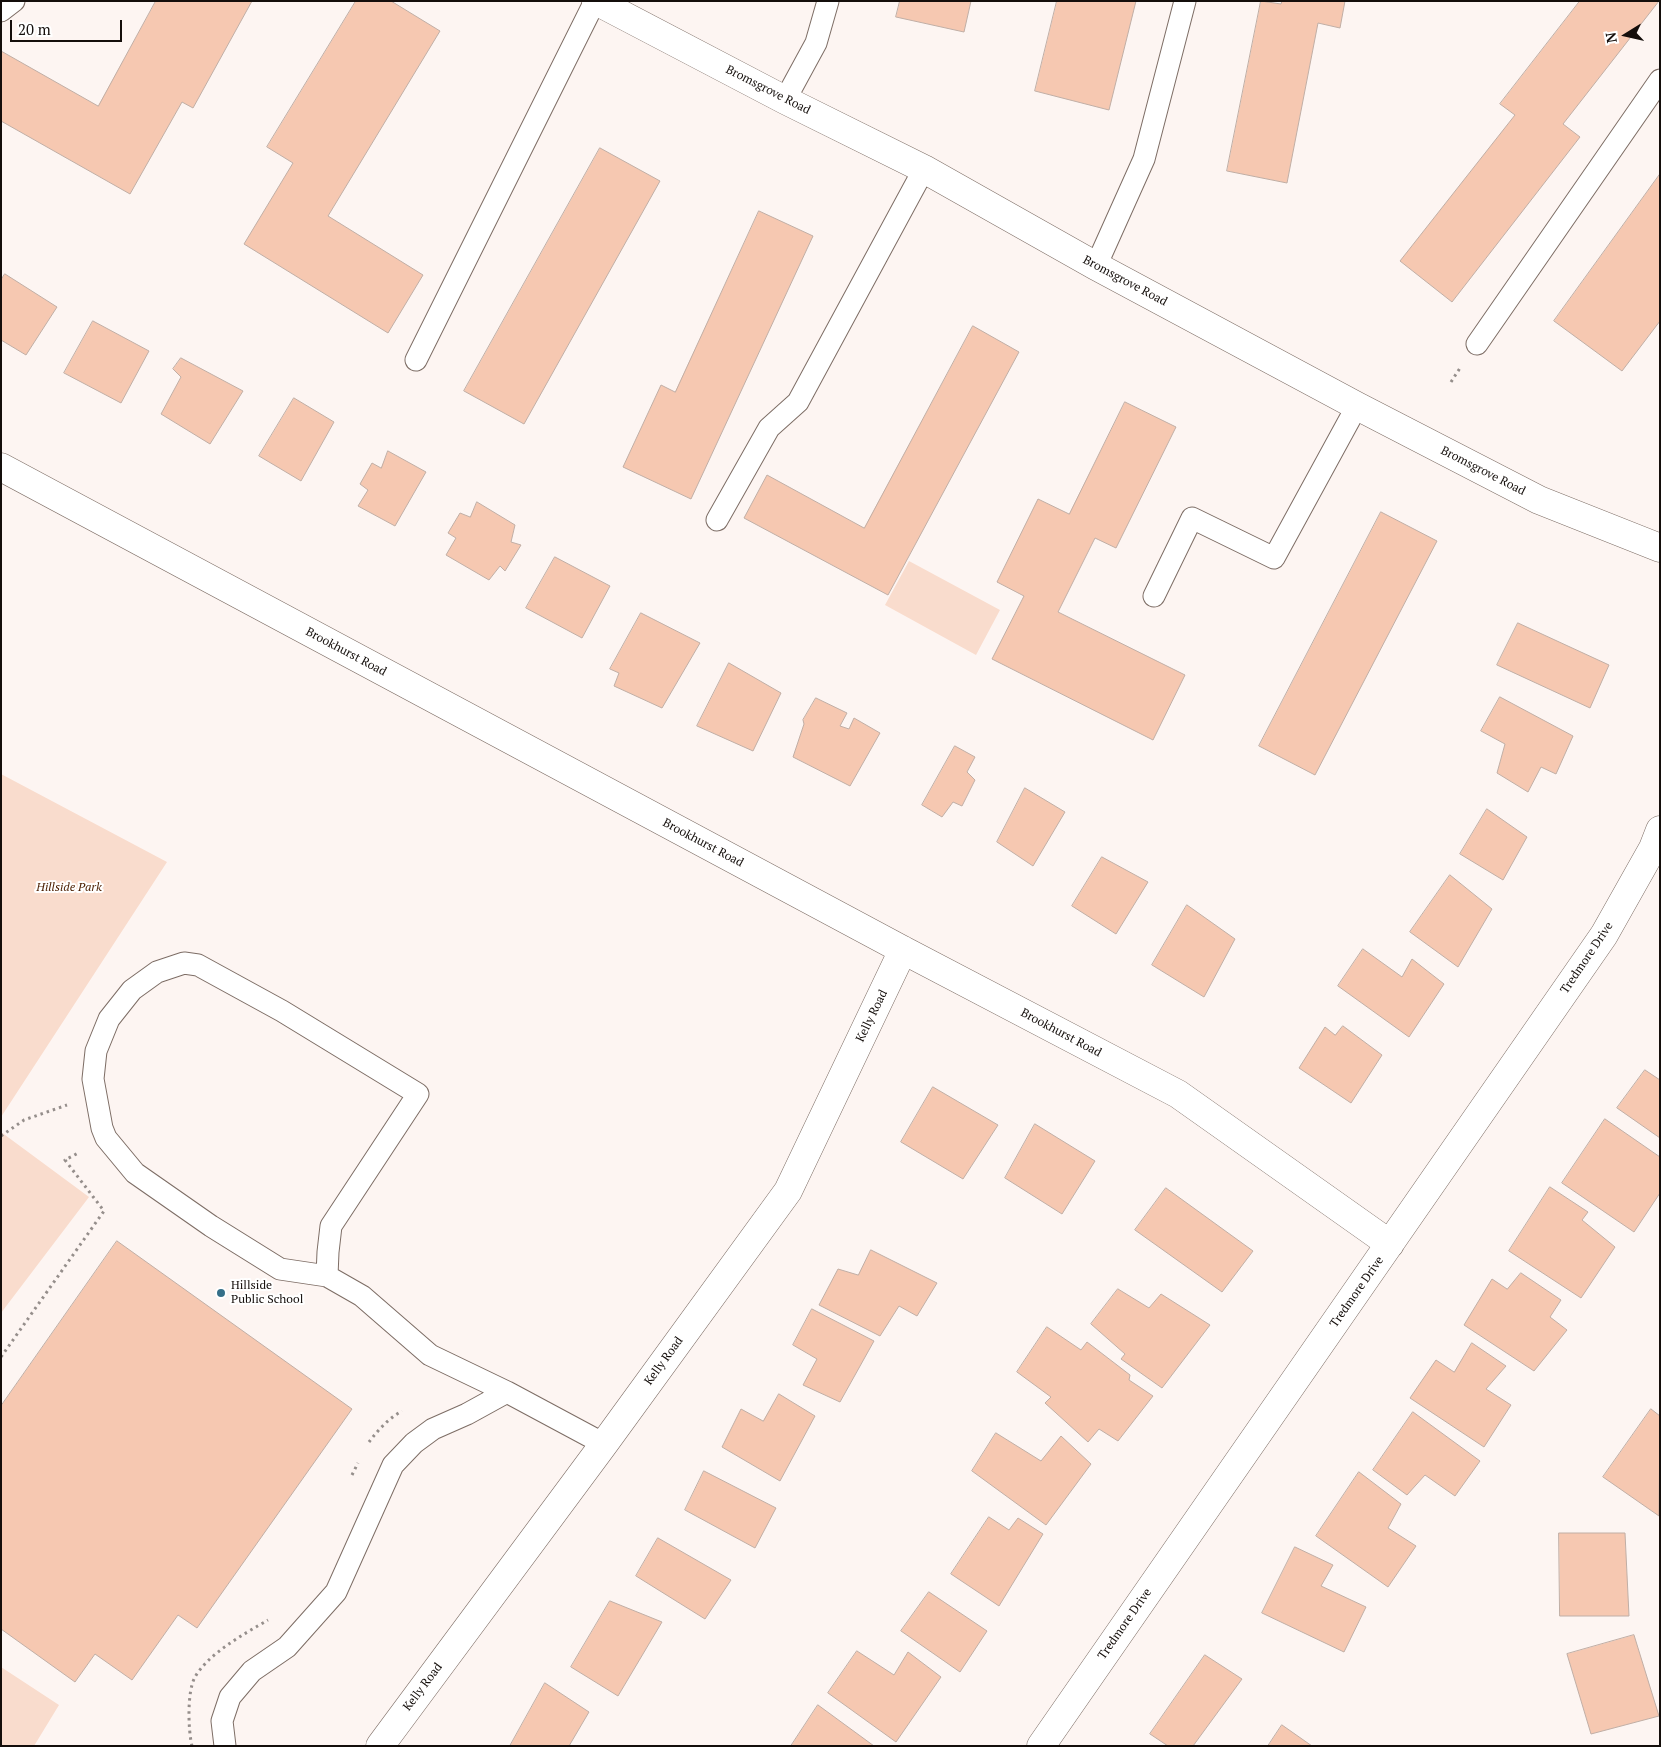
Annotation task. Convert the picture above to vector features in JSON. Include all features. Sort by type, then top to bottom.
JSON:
[{"type":"street","name":"Bromsgrove Road","points":[[596,1],[785,100],[924,169],[1096,266],[1357,406],[1539,500],[1660,548]]},
{"type":"street","name":"Brookhurst Road","points":[[1,467],[903,950],[1178,1094],[1390,1244]]},
{"type":"street","name":"Tredmore Drive","points":[[1040,1746],[1604,935],[1653,848],[1660,830]]},
{"type":"street","name":"Kelly Road","points":[[380,1746],[604,1444],[788,1191],[903,950]]},
{"type":"lane","points":[[1,11],[14,1]]},
{"type":"lane","points":[[416,360],[596,1]]},
{"type":"lane","points":[[785,100],[816,43],[828,1]]},
{"type":"lane","points":[[1096,266],[1144,159],[1185,1]]},
{"type":"lane","points":[[1477,344],[1660,80]]},
{"type":"lane","points":[[717,520],[769,428],[798,402],[924,169]]},
{"type":"lane","points":[[1154,596],[1192,518],[1274,558],[1357,406]]},
{"type":"lane","points":[[328,1276],[331,1226],[418,1094],[282,1010],[198,966],[184,963],[157,972],[132,990],[126,997],[110,1019],[96,1051],[93,1079],[102,1128],[106,1138],[135,1173],[211,1226],[280,1269],[328,1276],[362,1296],[430,1355],[507,1392],[604,1444]]},
{"type":"lane","points":[[225,1746],[222,1721],[230,1697],[252,1671],[287,1647],[336,1592],[393,1465],[414,1443],[433,1429],[467,1414],[507,1392]]},
{"type":"path","points":[[1,1136],[24,1120],[67,1104],[69,1113]]},
{"type":"path","points":[[1,1357],[104,1211],[65,1160],[82,1151],[80,1144]]},
{"type":"path","points":[[369,1443],[384,1424],[404,1410]]},
{"type":"path","points":[[352,1477],[361,1456]]},
{"type":"path","points":[[192,1746],[188,1730],[194,1678],[205,1664],[222,1649],[273,1616]]},
{"type":"green space","points":[[909,561],[1000,610],[976,655],[885,605]]},
{"type":"green space","name":"Hillside Park","points":[[1,774],[167,862],[1,1117]]},
{"type":"green space","points":[[1,1132],[89,1197],[1,1313]]},
{"type":"green space","points":[[1,1667],[59,1705],[34,1746],[1,1746]]},
{"type":"building","points":[[156,1],[252,1],[193,108],[182,102],[130,194],[1,121],[1,51],[98,106]]},
{"type":"building","points":[[356,1],[391,1],[440,31],[328,216],[423,275],[388,333],[244,244],[293,163],[267,147]]},
{"type":"building","points":[[900,1],[971,1],[964,32],[896,17]]},
{"type":"building","points":[[1057,1],[1136,1],[1109,110],[1035,91]]},
{"type":"building","points":[[1261,1],[1281,4],[1282,1],[1345,1],[1340,28],[1318,23],[1287,183],[1227,171]]},
{"type":"building","points":[[1580,1],[1659,1],[1563,124],[1580,137],[1452,302],[1400,261],[1515,115],[1500,104]]},
{"type":"building","points":[[600,148],[660,181],[524,424],[464,391]]},
{"type":"building","points":[[1660,174],[1660,321],[1622,371],[1554,321]]},
{"type":"building","points":[[759,211],[813,236],[691,499],[623,467],[661,385],[675,392]]},
{"type":"building","points":[[5,274],[57,307],[26,355],[1,340],[1,280]]},
{"type":"building","points":[[93,321],[149,351],[121,403],[64,373]]},
{"type":"building","points":[[973,326],[1019,352],[888,595],[744,518],[767,475],[864,528]]},
{"type":"building","points":[[181,358],[243,391],[210,444],[161,414],[181,377],[173,369]]},
{"type":"building","points":[[294,398],[334,422],[301,481],[259,456]]},
{"type":"building","points":[[1125,402],[1176,427],[1116,548],[1095,538],[1058,612],[1185,675],[1153,740],[992,659],[1024,596],[997,582],[1038,499],[1069,514]]},
{"type":"building","points":[[388,451],[426,472],[395,526],[358,506],[368,490],[360,484],[372,463],[381,468]]},
{"type":"building","points":[[477,502],[515,525],[511,542],[521,545],[505,571],[500,566],[489,580],[446,555],[456,538],[448,533],[460,513],[470,517]]},
{"type":"building","points":[[1381,512],[1437,541],[1315,775],[1259,746]]},
{"type":"building","points":[[555,557],[610,586],[582,638],[526,608]]},
{"type":"building","points":[[641,613],[700,643],[662,708],[614,686],[619,673],[610,669]]},
{"type":"building","points":[[1518,623],[1609,665],[1590,708],[1497,665]]},
{"type":"building","points":[[729,663],[781,693],[753,751],[697,726]]},
{"type":"building","points":[[1500,697],[1573,736],[1556,774],[1541,767],[1528,792],[1497,773],[1505,744],[1481,731]]},
{"type":"building","points":[[816,698],[847,713],[840,726],[849,729],[854,718],[880,733],[850,786],[793,757],[804,724],[803,720]]},
{"type":"building","points":[[955,746],[975,757],[967,772],[975,780],[962,806],[953,802],[942,817],[922,805]]},
{"type":"building","points":[[1025,788],[1065,812],[1033,866],[997,842]]},
{"type":"building","points":[[1487,809],[1527,837],[1503,880],[1460,854]]},
{"type":"building","points":[[1102,857],[1148,882],[1116,934],[1072,906]]},
{"type":"building","points":[[1450,875],[1492,909],[1458,967],[1410,932]]},
{"type":"building","points":[[1187,905],[1235,939],[1204,997],[1152,965]]},
{"type":"building","points":[[1363,949],[1402,977],[1412,959],[1444,984],[1409,1037],[1338,986]]},
{"type":"building","points":[[1343,1026],[1382,1055],[1351,1103],[1299,1068],[1325,1027],[1335,1035]]},
{"type":"building","points":[[1645,1070],[1660,1080],[1660,1138],[1617,1108]]},
{"type":"building","points":[[933,1087],[998,1125],[963,1179],[901,1142]]},
{"type":"building","points":[[1605,1119],[1660,1157],[1660,1193],[1634,1232],[1562,1183]]},
{"type":"building","points":[[1035,1124],[1095,1161],[1062,1214],[1005,1178]]},
{"type":"building","points":[[1550,1187],[1588,1212],[1582,1220],[1615,1247],[1581,1298],[1509,1251]]},
{"type":"building","points":[[1166,1188],[1253,1251],[1222,1292],[1135,1230]]},
{"type":"building","points":[[117,1241],[352,1409],[197,1628],[178,1615],[132,1680],[95,1654],[75,1682],[1,1629],[1,1406]]},
{"type":"building","points":[[871,1250],[937,1283],[917,1316],[899,1306],[880,1336],[819,1305],[838,1269],[858,1275]]},
{"type":"building","points":[[1521,1273],[1561,1300],[1550,1317],[1567,1330],[1534,1371],[1464,1325],[1492,1279],[1507,1289]]},
{"type":"building","points":[[1118,1289],[1149,1308],[1161,1294],[1210,1325],[1162,1388],[1121,1359],[1125,1354],[1091,1324]]},
{"type":"building","points":[[812,1309],[874,1341],[840,1402],[803,1385],[817,1359],[793,1345]]},
{"type":"building","points":[[1047,1327],[1081,1350],[1087,1342],[1130,1375],[1129,1380],[1153,1396],[1118,1441],[1099,1429],[1088,1442],[1045,1403],[1051,1397],[1017,1372]]},
{"type":"building","points":[[1472,1343],[1506,1366],[1486,1389],[1511,1405],[1484,1447],[1410,1398],[1436,1360],[1454,1372]]},
{"type":"building","points":[[779,1394],[815,1416],[780,1481],[722,1447],[741,1409],[763,1421]]},
{"type":"building","points":[[1651,1409],[1660,1416],[1659,1516],[1603,1477]]},
{"type":"building","points":[[1413,1412],[1480,1461],[1455,1496],[1425,1475],[1407,1495],[1373,1470]]},
{"type":"building","points":[[996,1433],[1041,1461],[1061,1436],[1091,1464],[1046,1525],[972,1471]]},
{"type":"building","points":[[704,1471],[776,1508],[755,1548],[685,1510]]},
{"type":"building","points":[[1359,1472],[1401,1504],[1388,1528],[1416,1546],[1388,1587],[1316,1536]]},
{"type":"building","points":[[989,1517],[1009,1530],[1018,1518],[1043,1534],[999,1606],[951,1574]]},
{"type":"building","points":[[1559,1533],[1625,1533],[1629,1616],[1560,1616]]},
{"type":"building","points":[[658,1538],[731,1580],[705,1619],[636,1576]]},
{"type":"building","points":[[1295,1547],[1333,1565],[1321,1586],[1366,1607],[1344,1652],[1262,1613]]},
{"type":"building","points":[[929,1592],[987,1631],[960,1672],[901,1631]]},
{"type":"building","points":[[610,1601],[662,1622],[618,1696],[571,1667]]},
{"type":"building","points":[[1634,1635],[1659,1716],[1591,1734],[1567,1654]]},
{"type":"building","points":[[857,1651],[894,1675],[908,1652],[941,1677],[896,1742],[828,1693]]},
{"type":"building","points":[[1205,1655],[1242,1679],[1193,1746],[1168,1746],[1150,1734]]},
{"type":"building","points":[[545,1683],[589,1712],[569,1746],[510,1746]]},
{"type":"building","points":[[818,1705],[874,1746],[791,1746]]},
{"type":"building","points":[[1282,1725],[1312,1746],[1268,1746]]},
{"type":"place","name":"Hillside Public School","points":[[221,1293]]}]
